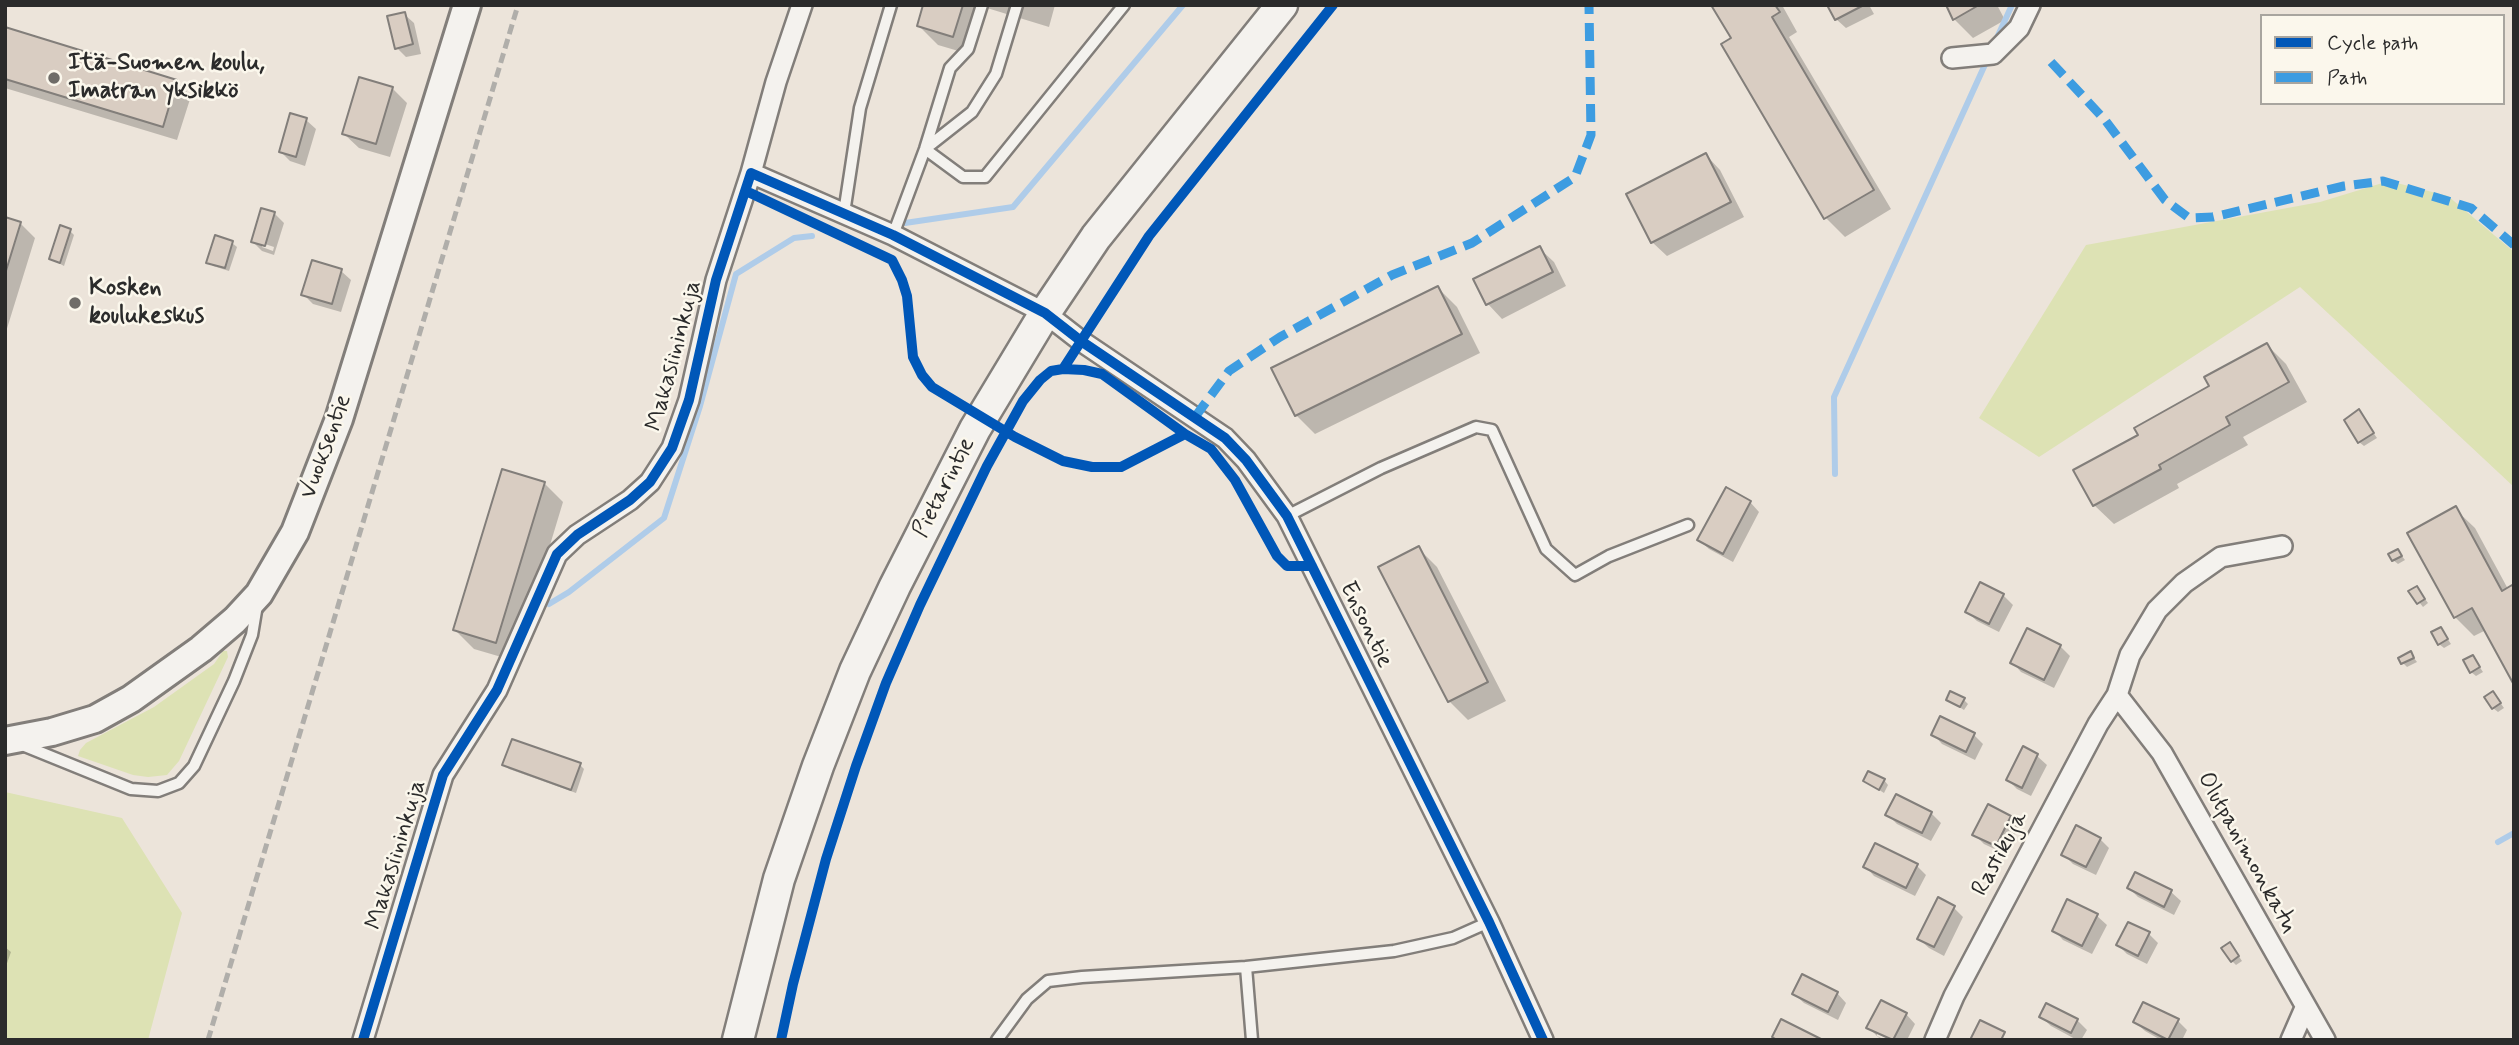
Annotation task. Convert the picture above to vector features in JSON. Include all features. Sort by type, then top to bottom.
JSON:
[{"type":"main road","name":"Pietarintie","points":[[738,1040],[779,879],[818,766],[855,671],[975,429],[1045,313],[1096,237],[1282,5]]},
{"type":"street","name":"Vuoksentie","points":[[9,741],[95,719],[131,699],[201,649],[235,620],[259,594],[295,532],[339,419],[467,5]]},
{"type":"street","name":"Makasiininkuja","points":[[363,1040],[443,775],[497,690],[557,554],[576,535],[630,500],[650,482],[672,448],[689,401],[716,280],[802,5]]},
{"type":"street","points":[[1952,58],[1993,54],[2019,28],[2031,5]]},
{"type":"street","points":[[751,173],[893,235],[1045,313]]},
{"type":"street","name":"Ensontie","points":[[1045,313],[1081,341],[1224,438],[1245,460],[1287,516],[1489,922],[1543,1040]]},
{"type":"street","name":"Rastikuja","points":[[1936,1040],[1967,971],[2098,723],[2117,695],[2130,655],[2157,610],[2184,583],[2221,557],[2282,546]]},
{"type":"street","name":"Olutpanimonkatu","points":[[2117,695],[2162,753],[2325,1040]]},
{"type":"street","points":[[2291,1040],[2305,1008]]},
{"type":"lane","points":[[844,212],[860,108],[891,5]]},
{"type":"lane","points":[[893,235],[925,149],[950,68],[968,49],[982,5]]},
{"type":"lane","points":[[925,149],[972,112],[996,74],[1017,5]]},
{"type":"lane","points":[[925,149],[963,177],[985,177],[1124,5]]},
{"type":"lane","points":[[1287,516],[1381,468],[1476,427],[1492,430],[1546,549],[1575,575],[1609,556],[1688,525]]},
{"type":"lane","points":[[9,741],[131,789],[158,791],[179,783],[194,766],[234,681],[252,635],[259,594]]},
{"type":"lane","points":[[997,1040],[1027,999],[1048,981],[1246,967],[1394,951],[1453,939],[1489,922]]},
{"type":"lane","points":[[1246,967],[1252,1040]]},
{"type":"green space","points":[[2389,181],[2448,196],[2514,252],[2514,487],[2300,287],[2039,457],[1979,418],[2086,245],[2320,202]]},
{"type":"green space","points":[[223,651],[227,651],[228,657],[179,761],[167,775],[133,775],[78,756],[86,743],[154,707],[214,664]]},
{"type":"green space","points":[[5,792],[122,818],[182,913],[148,1040],[5,1040]]},
{"type":"building","points":[[923,5],[963,5],[953,37],[917,26]]},
{"type":"building","points":[[1711,5],[1775,5],[1780,12],[1772,17],[1874,190],[1824,219],[1721,44],[1731,38]]},
{"type":"building","points":[[1827,5],[1864,5],[1835,20]]},
{"type":"building","points":[[1946,5],[1979,5],[1953,20]]},
{"type":"building","points":[[405,12],[413,44],[395,49],[387,16]]},
{"type":"building","points":[[5,27],[177,80],[163,127],[5,79]]},
{"type":"building","points":[[359,77],[393,87],[376,144],[342,134]]},
{"type":"building","points":[[290,113],[307,118],[296,157],[279,152]]},
{"type":"building","points":[[1706,153],[1731,202],[1651,243],[1626,194]]},
{"type":"building","points":[[261,208],[275,212],[265,246],[251,242]]},
{"type":"building","points":[[5,217],[21,222],[5,274]]},
{"type":"building","points":[[60,225],[71,229],[60,263],[49,259]]},
{"type":"building","points":[[215,235],[233,241],[225,268],[206,263]]},
{"type":"building","points":[[1540,246],[1553,272],[1486,305],[1473,279]]},
{"type":"building","points":[[312,260],[342,269],[332,304],[301,295]]},
{"type":"building","points":[[1438,286],[1462,334],[1295,416],[1271,368]]},
{"type":"building","points":[[2267,343],[2289,382],[2226,417],[2230,425],[2159,465],[2161,469],[2093,506],[2073,470],[2138,435],[2134,428],[2209,386],[2204,377]]},
{"type":"building","points":[[2359,409],[2374,433],[2358,443],[2344,420]]},
{"type":"building","points":[[502,469],[545,482],[496,643],[453,630]]},
{"type":"building","points":[[1726,487],[1751,501],[1723,554],[1697,540]]},
{"type":"building","points":[[2456,506],[2502,591],[2512,585],[2514,588],[2514,685],[2472,608],[2454,618],[2407,533]]},
{"type":"building","points":[[1419,546],[1488,682],[1448,702],[1378,567]]},
{"type":"building","points":[[2398,549],[2402,556],[2392,561],[2388,554]]},
{"type":"building","points":[[1980,582],[2004,594],[1989,624],[1965,612]]},
{"type":"building","points":[[2417,586],[2425,599],[2417,604],[2408,591]]},
{"type":"building","points":[[2441,627],[2448,639],[2438,645],[2431,632]]},
{"type":"building","points":[[2027,628],[2061,645],[2044,680],[2010,663]]},
{"type":"building","points":[[2411,651],[2414,658],[2401,664],[2398,658]]},
{"type":"building","points":[[2473,655],[2480,667],[2470,673],[2463,660]]},
{"type":"building","points":[[1950,691],[1965,698],[1960,707],[1946,700]]},
{"type":"building","points":[[2493,691],[2501,703],[2492,709],[2484,697]]},
{"type":"building","points":[[1940,716],[1975,733],[1966,752],[1931,735]]},
{"type":"building","points":[[512,739],[581,763],[571,790],[502,765]]},
{"type":"building","points":[[2023,746],[2038,754],[2022,788],[2006,780]]},
{"type":"building","points":[[1868,771],[1885,779],[1879,790],[1863,781]]},
{"type":"building","points":[[1896,794],[1932,812],[1922,833],[1885,815]]},
{"type":"building","points":[[1988,804],[2011,816],[1996,846],[1972,835]]},
{"type":"building","points":[[2076,825],[2101,838],[2086,867],[2061,855]]},
{"type":"building","points":[[1875,843],[1918,864],[1906,888],[1863,867]]},
{"type":"building","points":[[2135,872],[2172,890],[2164,907],[2127,888]]},
{"type":"building","points":[[1938,897],[1955,906],[1934,947],[1917,939]]},
{"type":"building","points":[[2067,899],[2098,914],[2082,946],[2052,931]]},
{"type":"building","points":[[2128,922],[2150,932],[2138,956],[2116,945]]},
{"type":"building","points":[[2230,942],[2239,956],[2231,962],[2221,948]]},
{"type":"building","points":[[1802,974],[1838,992],[1828,1012],[1792,994]]},
{"type":"building","points":[[1881,1000],[1907,1013],[1893,1040],[1866,1028]]},
{"type":"building","points":[[2143,1002],[2179,1019],[2168,1040],[2133,1022]]},
{"type":"building","points":[[2046,1003],[2078,1019],[2071,1033],[2039,1017]]},
{"type":"building","points":[[1781,1019],[1821,1040],[1777,1040],[1772,1037]]},
{"type":"building","points":[[1980,1020],[2005,1032],[2001,1040],[1970,1040]]},
{"type":"waterway","points":[[905,223],[1013,207],[1183,5]]},
{"type":"waterway","points":[[1995,42],[2012,5]]},
{"type":"waterway","points":[[1835,474],[1834,397],[1988,58]]},
{"type":"waterway","points":[[549,604],[569,592],[664,518],[700,406],[736,274],[794,238],[812,236]]},
{"type":"waterway","points":[[2498,842],[2514,833]]},
{"type":"railway","points":[[208,1040],[518,5]]},
{"type":"marked path","points":[[1195,417],[1229,371],[1280,337],[1392,275],[1472,243],[1575,177],[1591,135],[1589,5]]},
{"type":"marked path","points":[[2051,62],[2105,120],[2165,200],[2189,218],[2213,217],[2344,186],[2383,181],[2471,208],[2514,245]]},
{"type":"cycle path","points":[[781,1040],[826,859],[856,766],[886,683],[920,605],[987,466],[1023,401],[1051,371],[1063,369],[1149,236],[1333,5]]},
{"type":"cycle path","points":[[363,1040],[443,775],[497,690],[557,554],[577,535],[630,500],[650,482],[672,448],[689,400],[716,280],[751,173],[893,235],[1045,313],[1081,341],[1225,438],[1246,460],[1287,516],[1489,922],[1543,1040]]},
{"type":"cycle path","points":[[746,191],[892,260],[907,296],[913,357],[922,375],[932,387],[1015,437],[1063,461],[1092,467],[1121,467],[1185,434]]},
{"type":"cycle path","points":[[1063,369],[1102,374],[1185,434],[1211,449],[1235,480],[1277,556],[1287,566],[1312,566]]},
{"type":"place","name":"Itä-Suomen koulu, Imatran yksikkö","points":[[54,78]]},
{"type":"place","name":"Kosken koulukeskus","points":[[75,303]]}]
